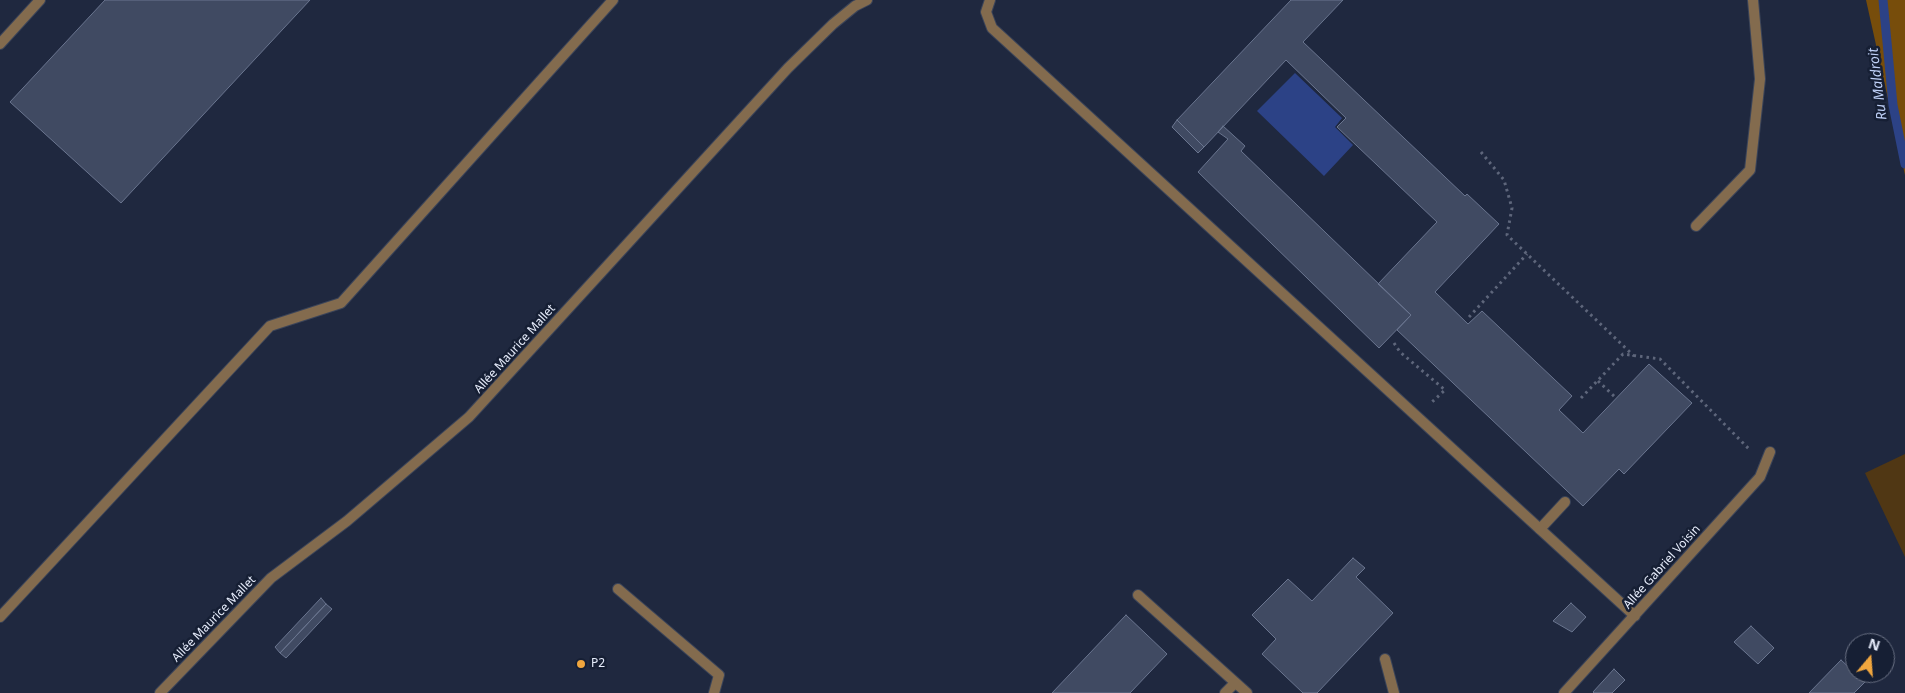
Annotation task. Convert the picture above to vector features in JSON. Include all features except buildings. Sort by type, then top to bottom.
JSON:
[{"type":"street","points":[[0,44],[40,0]]},
{"type":"street","points":[[0,617],[270,326],[341,303],[613,0]]},
{"type":"street","name":"Allée Maurice Mallet","points":[[160,693],[271,578],[347,521],[469,417],[788,68],[833,24],[855,6],[867,0]]},
{"type":"street","points":[[990,0],[986,12],[992,28],[1635,616]]},
{"type":"street","points":[[1696,226],[1750,170],[1760,79],[1753,0]]},
{"type":"street","name":"Allée Gabriel Voisin","points":[[1564,693],[1760,477],[1770,452]]},
{"type":"street","points":[[1540,530],[1565,502]]},
{"type":"street","points":[[618,589],[719,674],[714,693]]},
{"type":"street","points":[[1138,595],[1247,693]]},
{"type":"street","points":[[1385,659],[1394,693]]},
{"type":"street","points":[[1225,693],[1235,683]]},
{"type":"path","points":[[1480,152],[1504,180],[1512,208],[1507,234],[1634,356]]},
{"type":"path","points":[[1469,317],[1527,254]]},
{"type":"path","points":[[1394,343],[1400,352],[1445,390],[1417,417]]},
{"type":"path","points":[[1581,398],[1623,354],[1660,358],[1765,464]]},
{"type":"path","points":[[1598,381],[1616,398]]},
{"type":"shaded area","points":[[1866,0],[1905,0],[1905,175]]},
{"type":"shaded area","points":[[1905,454],[1905,557],[1865,473]]},
{"type":"water","points":[[1295,73],[1342,118],[1335,127],[1353,145],[1324,176],[1257,111]]},
{"type":"waterway","name":"Ru Maldroit","points":[[1883,0],[1893,105],[1905,164]]},
{"type":"place","name":"P2","points":[[581,664]]}]
